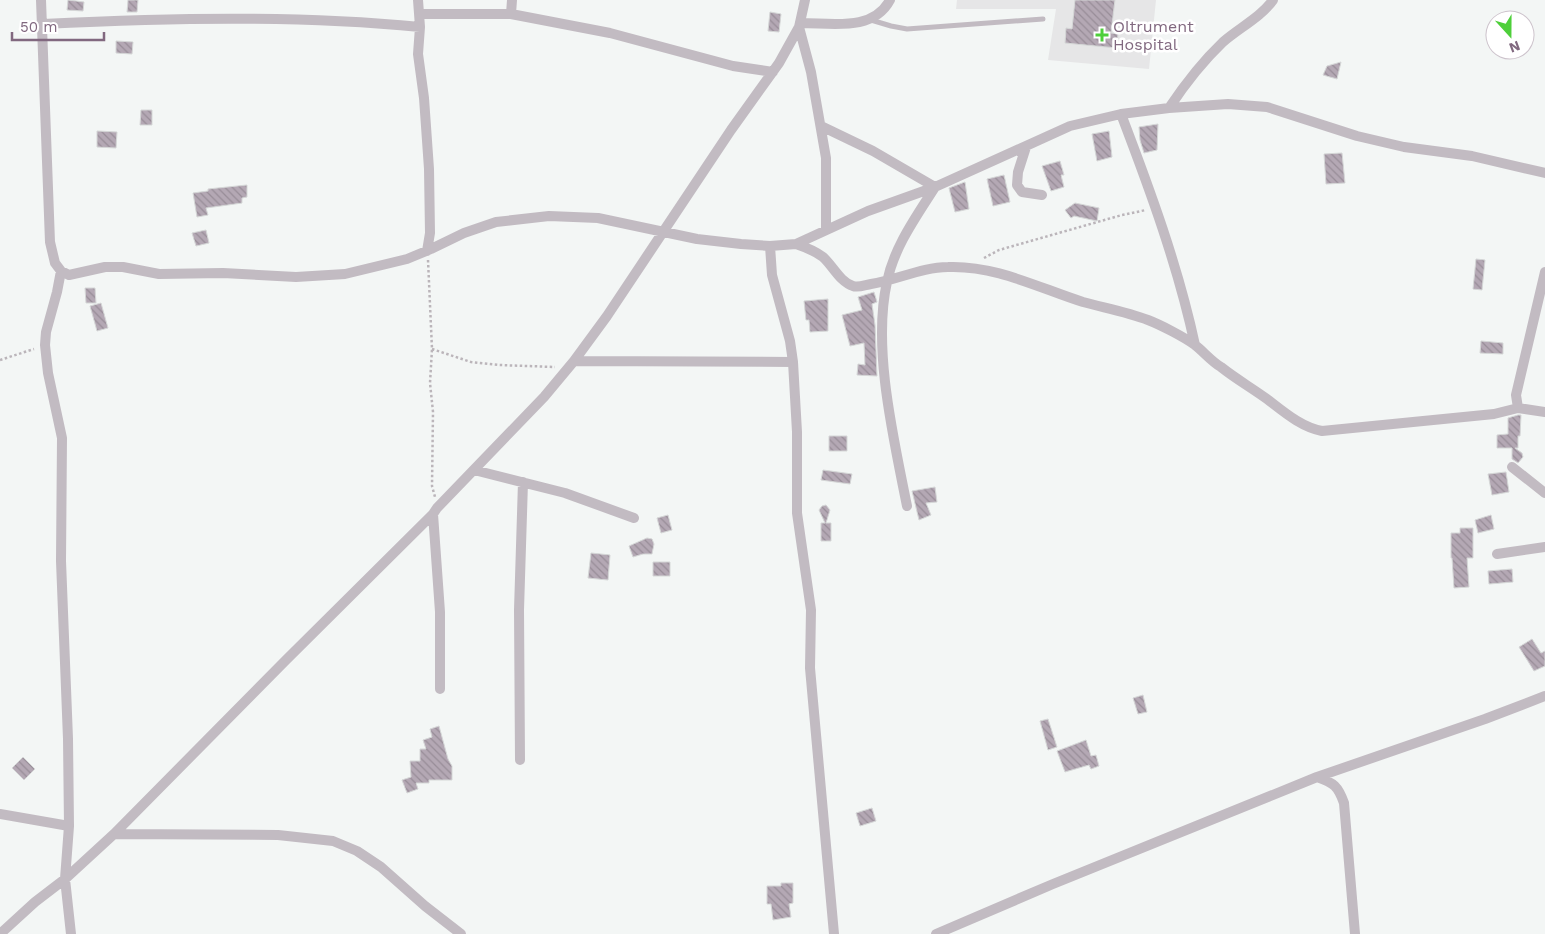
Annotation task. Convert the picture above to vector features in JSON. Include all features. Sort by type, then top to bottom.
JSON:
[{"type":"street","points":[[42,0],[50,242],[55,262],[61,271],[69,275],[105,267],[123,267],[159,274],[223,273],[296,277],[345,274],[407,259],[464,233],[496,222],[549,216],[598,218],[697,239],[770,246],[796,244],[868,211],[935,187],[1070,126],[1121,114],[1169,108],[1228,104],[1267,108],[1357,136],[1394,145],[1472,156],[1545,173]]},
{"type":"street","points":[[418,0],[420,14],[418,54],[424,98],[429,169],[430,233],[427,251]]},
{"type":"street","points":[[512,0],[512,14]]},
{"type":"street","points":[[0,934],[35,902],[65,879],[114,834],[435,511],[544,396],[607,316],[731,130],[773,72],[800,25],[805,0]]},
{"type":"street","points":[[800,25],[855,24],[870,20],[885,10],[890,0]]},
{"type":"street","points":[[1169,108],[1203,63],[1223,42],[1263,11],[1273,0]]},
{"type":"street","points":[[420,14],[512,14],[610,33],[733,66],[773,72]]},
{"type":"street","points":[[43,24],[158,19],[256,18],[420,27]]},
{"type":"street","points":[[800,25],[811,72],[826,158],[826,230]]},
{"type":"street","points":[[1121,114],[1172,254],[1195,345]]},
{"type":"street","points":[[821,126],[873,151],[935,187]]},
{"type":"street","points":[[1026,147],[1018,172],[1017,185],[1022,192],[1042,195]]},
{"type":"street","points":[[907,506],[885,382],[882,316],[887,282],[897,250],[935,187]]},
{"type":"street","points":[[796,244],[823,258],[852,286],[887,282],[948,266],[987,271],[1036,285],[1082,302],[1151,321],[1195,345],[1220,367],[1311,430],[1322,432],[1494,414],[1518,408],[1545,412]]},
{"type":"street","points":[[770,246],[772,275],[790,341],[793,362],[797,432],[797,513],[811,610],[810,668],[834,934]]},
{"type":"street","points":[[61,271],[44,345],[62,438],[60,562],[68,739],[69,826],[65,879],[71,934]]},
{"type":"street","points":[[1518,408],[1516,402],[1517,386],[1545,272]]},
{"type":"street","points":[[571,364],[793,362]]},
{"type":"street","points":[[1512,467],[1545,493]]},
{"type":"street","points":[[474,470],[564,493],[634,518]]},
{"type":"street","points":[[520,760],[519,610],[523,482]]},
{"type":"street","points":[[435,511],[440,612],[440,689]]},
{"type":"street","points":[[1497,554],[1545,547]]},
{"type":"street","points":[[936,934],[1317,777],[1485,719],[1545,696]]},
{"type":"street","points":[[1317,777],[1333,783],[1340,791],[1344,803],[1355,934]]},
{"type":"street","points":[[0,814],[69,826]]},
{"type":"street","points":[[114,834],[278,836],[333,840],[357,851],[381,867],[425,906],[462,934]]},
{"type":"lane","points":[[870,20],[907,29],[1043,19]]},
{"type":"path","points":[[984,258],[1007,247],[1122,215],[1155,208]]},
{"type":"path","points":[[427,251],[432,349],[430,383],[433,412],[432,486],[435,511]]},
{"type":"path","points":[[0,360],[44,345]]},
{"type":"path","points":[[432,349],[471,362],[499,365],[571,364]]},
{"type":"shaded area","name":"Oltrument Hospital","points":[[957,0],[1156,0],[1149,69],[1048,60],[1056,9],[956,9]]},
{"type":"building","points":[[68,0],[84,2],[83,11],[67,10]]},
{"type":"building","points":[[128,0],[138,0],[137,12],[127,12]]},
{"type":"building","points":[[1075,0],[1115,0],[1111,33],[1118,34],[1117,48],[1065,43],[1066,28],[1072,29]]},
{"type":"building","points":[[770,12],[781,14],[779,32],[768,31]]},
{"type":"building","points":[[116,41],[133,42],[132,54],[116,53]]},
{"type":"building","points":[[1341,62],[1337,79],[1323,75],[1327,66]]},
{"type":"building","points":[[141,110],[152,110],[152,125],[140,125]]},
{"type":"building","points":[[1158,124],[1157,150],[1144,153],[1139,127]]},
{"type":"building","points":[[97,131],[117,132],[116,148],[97,147]]},
{"type":"building","points":[[1109,131],[1112,157],[1097,161],[1092,134]]},
{"type":"building","points":[[1342,153],[1345,183],[1326,184],[1324,154]]},
{"type":"building","points":[[1060,161],[1064,175],[1061,175],[1064,187],[1051,191],[1042,166]]},
{"type":"building","points":[[1004,175],[1010,202],[993,206],[987,179]]},
{"type":"building","points":[[965,182],[969,209],[955,212],[949,188]]},
{"type":"building","points":[[247,185],[247,197],[242,198],[242,203],[206,208],[208,215],[197,217],[193,193],[208,191],[208,189]]},
{"type":"building","points":[[1075,203],[1099,208],[1097,221],[1074,216],[1071,218],[1065,210]]},
{"type":"building","points":[[206,230],[209,243],[196,246],[192,233]]},
{"type":"building","points":[[1476,259],[1485,260],[1482,290],[1473,289]]},
{"type":"building","points":[[85,288],[95,288],[96,303],[86,303]]},
{"type":"building","points":[[874,292],[877,302],[872,304],[875,325],[877,376],[857,375],[858,364],[865,365],[864,343],[850,346],[842,315],[862,310],[858,297]]},
{"type":"building","points":[[828,299],[828,331],[810,332],[809,320],[806,320],[804,301]]},
{"type":"building","points":[[101,303],[108,328],[97,331],[90,306]]},
{"type":"building","points":[[1481,341],[1503,343],[1503,354],[1480,353]]},
{"type":"building","points":[[1521,415],[1520,436],[1518,436],[1518,448],[1515,448],[1522,453],[1523,457],[1518,463],[1512,459],[1512,448],[1497,448],[1497,435],[1508,434],[1508,418]]},
{"type":"building","points":[[829,436],[847,436],[847,451],[829,451]]},
{"type":"building","points":[[823,470],[852,474],[850,484],[821,480]]},
{"type":"building","points":[[1506,472],[1509,492],[1492,495],[1488,474]]},
{"type":"building","points":[[935,487],[937,502],[926,503],[931,515],[919,520],[912,491]]},
{"type":"building","points":[[826,505],[830,510],[826,523],[831,523],[831,541],[821,541],[821,523],[825,523],[819,510],[822,506]]},
{"type":"building","points":[[668,515],[672,530],[661,533],[657,518]]},
{"type":"building","points":[[1491,515],[1494,529],[1478,533],[1475,520]]},
{"type":"building","points":[[1460,528],[1473,528],[1473,558],[1467,558],[1469,587],[1454,588],[1451,533],[1460,533]]},
{"type":"building","points":[[647,538],[652,539],[654,544],[652,554],[633,557],[629,546]]},
{"type":"building","points":[[591,553],[610,555],[608,580],[588,578]]},
{"type":"building","points":[[653,562],[670,562],[670,576],[653,576]]},
{"type":"building","points":[[1512,569],[1513,582],[1489,584],[1488,571]]},
{"type":"building","points":[[1532,639],[1541,653],[1545,651],[1545,666],[1534,671],[1519,647]]},
{"type":"building","points":[[1143,695],[1147,712],[1138,714],[1133,698]]},
{"type":"building","points":[[1048,719],[1057,747],[1048,750],[1040,721]]},
{"type":"building","points":[[439,726],[448,759],[452,766],[452,780],[429,780],[429,783],[416,783],[418,789],[407,793],[402,780],[411,777],[410,761],[420,761],[420,749],[426,749],[423,740],[432,737],[430,729]]},
{"type":"building","points":[[1086,740],[1091,756],[1096,755],[1099,766],[1091,769],[1089,765],[1065,772],[1057,751]]},
{"type":"building","points":[[23,757],[35,769],[24,780],[12,768]]},
{"type":"building","points":[[872,808],[876,821],[860,826],[856,813]]},
{"type":"building","points":[[781,883],[793,883],[793,903],[789,904],[791,917],[773,920],[771,904],[767,904],[767,886],[781,886]]},
{"type":"place","name":"Oltrument Hospital","points":[[1102,35]]}]
